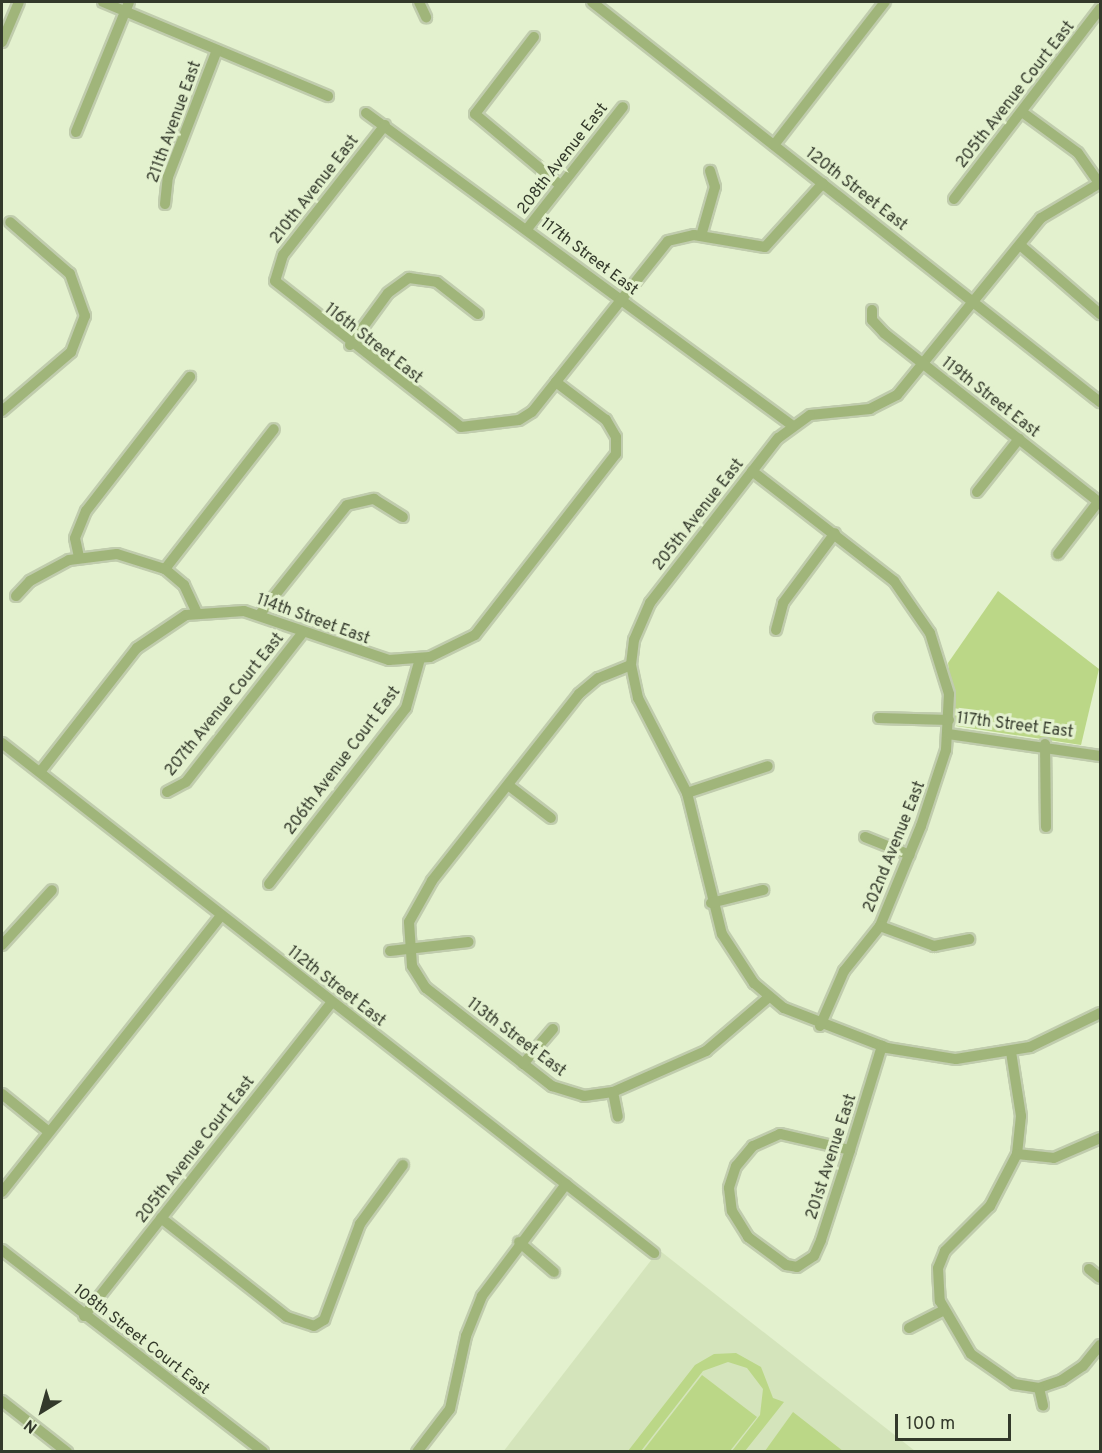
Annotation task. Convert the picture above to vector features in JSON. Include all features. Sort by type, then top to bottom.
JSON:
[{"type":"street","points":[[2,42],[19,2]]},
{"type":"street","points":[[103,2],[127,6],[217,50],[328,96]]},
{"type":"street","points":[[419,2],[426,17]]},
{"type":"street","name":"120th Street East","points":[[592,2],[1101,402]]},
{"type":"street","points":[[774,145],[885,2]]},
{"type":"street","points":[[76,132],[127,6]]},
{"type":"street","name":"205th Avenue Court East","points":[[954,199],[1098,17]]},
{"type":"street","points":[[534,37],[475,114],[560,185]]},
{"type":"street","name":"211th Avenue East","points":[[165,204],[168,177],[217,50]]},
{"type":"street","name":"208th Avenue East","points":[[527,229],[623,107]]},
{"type":"street","points":[[1022,112],[1078,153],[1100,183]]},
{"type":"street","name":"117th Street East","points":[[366,113],[386,125],[793,426]]},
{"type":"street","name":"210th Avenue East","points":[[274,277],[284,255],[386,125]]},
{"type":"street","points":[[701,236],[715,187],[710,171]]},
{"type":"street","points":[[420,659],[461,644],[484,627],[612,464],[617,446],[606,420],[556,382],[668,241],[701,236],[751,248],[770,245],[823,183]]},
{"type":"street","name":"205th Avenue East","points":[[631,665],[634,640],[650,603],[752,471],[793,426],[825,410],[879,406],[905,388],[1020,244],[1049,212],[1100,183]]},
{"type":"street","points":[[2,411],[71,352],[86,316],[70,274],[10,222]]},
{"type":"street","points":[[1020,244],[1101,314]]},
{"type":"street","name":"116th Street East","points":[[274,277],[280,289],[350,345],[461,427],[519,420],[556,382]]},
{"type":"street","points":[[350,345],[388,293],[409,278],[437,282],[478,314]]},
{"type":"street","name":"119th Street East","points":[[872,310],[875,323],[923,365],[1100,502]]},
{"type":"street","points":[[79,557],[75,537],[86,511],[190,377]]},
{"type":"street","points":[[165,569],[274,429]]},
{"type":"street","points":[[976,492],[1019,439]]},
{"type":"street","name":"117th Street East","points":[[752,471],[883,570],[922,619],[944,669],[949,720],[948,734],[1045,744],[1101,756]]},
{"type":"street","points":[[260,614],[347,505],[374,499],[403,516]]},
{"type":"street","points":[[1058,554],[1100,502]]},
{"type":"street","points":[[776,630],[783,603],[835,533]]},
{"type":"street","points":[[16,596],[30,581],[79,557],[117,554],[165,569],[184,585],[196,611],[170,621],[137,648],[40,772]]},
{"type":"street","name":"114th Street East","points":[[196,611],[260,614],[377,658],[420,659]]},
{"type":"street","name":"207th Avenue Court East","points":[[167,792],[186,782],[303,632]]},
{"type":"street","name":"206th Avenue Court East","points":[[269,884],[406,708],[420,659]]},
{"type":"street","points":[[408,949],[409,922],[421,898],[579,694],[598,678],[631,665],[638,698],[687,793],[711,903],[735,959],[770,997],[820,1026],[882,1046],[956,1059],[1011,1052],[1101,1013]]},
{"type":"street","points":[[879,718],[949,720]]},
{"type":"street","name":"202nd Avenue East","points":[[820,1026],[844,971],[880,926],[938,780],[948,734]]},
{"type":"street","name":"112th Street East","points":[[2,743],[331,1003],[654,1253]]},
{"type":"street","points":[[1045,744],[1046,826]]},
{"type":"street","points":[[687,793],[768,766]]},
{"type":"street","points":[[508,785],[551,818]]},
{"type":"street","points":[[865,837],[910,855]]},
{"type":"street","points":[[2,945],[52,890]]},
{"type":"street","points":[[711,903],[764,890]]},
{"type":"street","points":[[2,1192],[221,916]]},
{"type":"street","points":[[880,926],[934,946],[969,939]]},
{"type":"street","points":[[390,951],[468,942]]},
{"type":"street","name":"113th Street East","points":[[408,949],[426,988],[523,1064],[568,1093],[613,1092]]},
{"type":"street","points":[[618,1117],[613,1092],[706,1051],[770,997]]},
{"type":"street","name":"205th Avenue Court East","points":[[84,1316],[331,1003]]},
{"type":"street","points":[[523,1064],[553,1029]]},
{"type":"street","name":"201st Avenue East","points":[[850,1150],[775,1135],[753,1146],[736,1166],[729,1188],[736,1219],[765,1251],[797,1267],[819,1246],[850,1150],[882,1046]]},
{"type":"street","points":[[1011,1052],[1021,1116],[1017,1154],[994,1201],[941,1260],[936,1284],[943,1311],[961,1341],[993,1374],[1039,1388],[1079,1370],[1101,1345]]},
{"type":"street","points":[[2,1094],[49,1132]]},
{"type":"street","points":[[1017,1154],[1054,1158],[1101,1138]]},
{"type":"street","points":[[161,1218],[287,1317],[311,1326],[324,1320],[360,1224],[403,1165]]},
{"type":"street","points":[[417,1452],[450,1409],[473,1317],[519,1242],[566,1184]]},
{"type":"street","points":[[519,1242],[554,1272]]},
{"type":"street","name":"108th Street Court East","points":[[2,1250],[84,1316],[263,1452]]},
{"type":"street","points":[[1089,1269],[1101,1278]]},
{"type":"street","points":[[909,1328],[943,1311]]},
{"type":"street","points":[[1039,1388],[1043,1407]]},
{"type":"street","points":[[2,1401],[67,1452]]},
{"type":"shaded area","points":[[659,1250],[915,1451],[503,1452]]},
{"type":"green space","points":[[998,591],[1099,669],[1081,745],[956,726],[948,663]]},
{"type":"green space","points":[[736,1353],[761,1367],[773,1398],[784,1402],[745,1451],[732,1451],[760,1415],[763,1389],[747,1368],[728,1362],[703,1371],[641,1451],[628,1451],[695,1365],[714,1354]]},
{"type":"green space","points":[[702,1375],[757,1417],[730,1451],[643,1451]]},
{"type":"green space","points":[[793,1412],[843,1451],[765,1451]]}]
